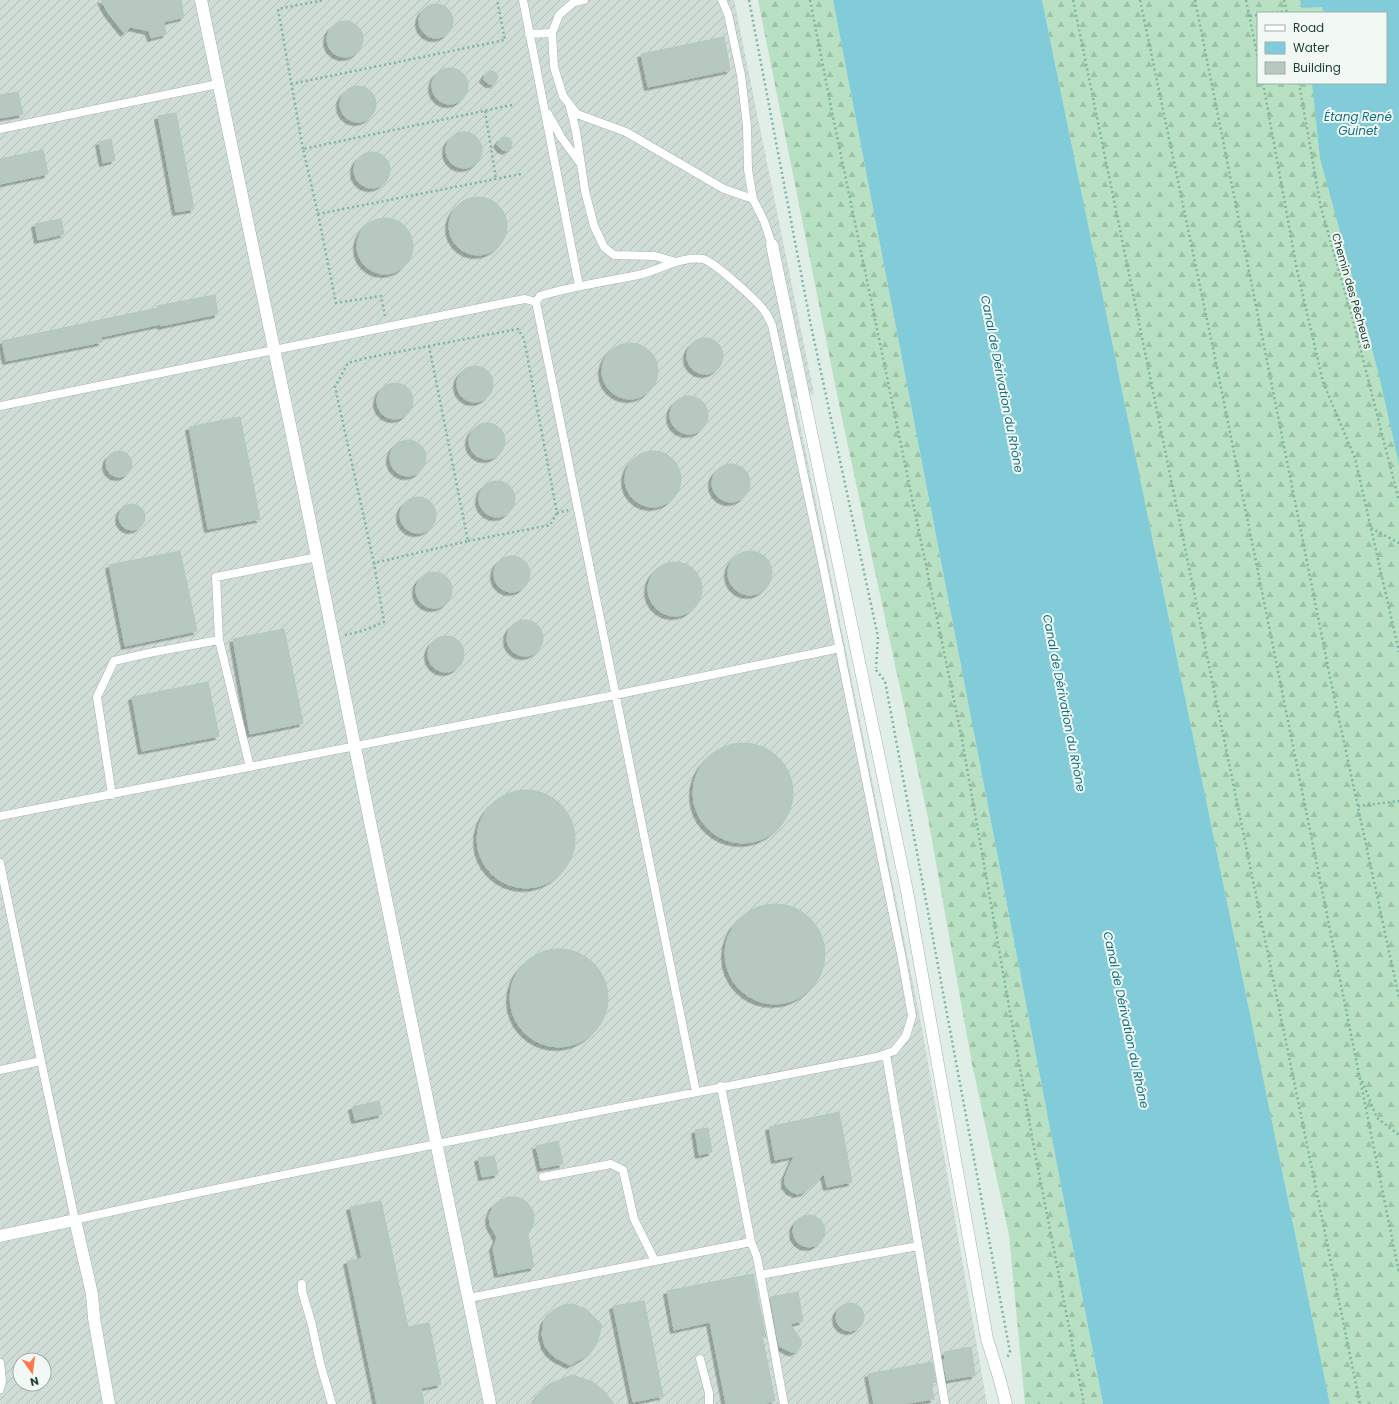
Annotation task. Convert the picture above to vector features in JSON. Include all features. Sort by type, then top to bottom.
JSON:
[{"type":"street","points":[[201,0],[317,557],[490,1404]]},
{"type":"street","points":[[772,245],[907,891],[987,1339],[1006,1404]]},
{"type":"street","points":[[0,1236],[75,1220],[92,1294],[94,1318],[109,1404]]},
{"type":"lane","points":[[523,0],[580,286]]},
{"type":"lane","points":[[584,0],[574,2],[559,15],[552,33],[554,67],[563,96],[570,105],[578,114],[626,132],[724,189],[753,199]]},
{"type":"lane","points":[[722,0],[728,14],[741,75],[747,126],[748,170],[753,199],[764,221],[772,245]]},
{"type":"lane","points":[[529,34],[552,33]]},
{"type":"lane","points":[[0,129],[218,84]]},
{"type":"lane","points":[[570,105],[576,131],[585,191],[594,226],[604,247],[614,255],[654,256],[677,263]]},
{"type":"lane","points":[[544,107],[561,137],[582,166]]},
{"type":"lane","points":[[0,863],[75,1220],[156,1201],[696,1092],[721,1086],[877,1057],[894,1051],[906,1036],[912,1016],[840,648],[772,325],[765,311],[722,270],[713,263],[703,259],[689,260],[639,274],[562,289],[540,296],[536,302],[696,1092]]},
{"type":"lane","points":[[0,406],[525,299],[536,302]]},
{"type":"lane","points":[[250,767],[219,640],[216,577],[317,557]]},
{"type":"lane","points":[[112,794],[97,697],[114,661],[149,652],[219,640]]},
{"type":"lane","points":[[0,816],[615,695],[840,648]]},
{"type":"lane","points":[[886,1054],[946,1404]]},
{"type":"lane","points":[[0,1070],[41,1061]]},
{"type":"lane","points":[[721,1086],[750,1242],[757,1257],[784,1404]]},
{"type":"lane","points":[[543,1177],[610,1164],[623,1170],[634,1219],[655,1261]]},
{"type":"lane","points":[[469,1298],[750,1242]]},
{"type":"lane","points":[[760,1275],[918,1246]]},
{"type":"lane","points":[[302,1284],[302,1291],[312,1325],[320,1363],[332,1404]]},
{"type":"lane","points":[[700,1358],[710,1404]]},
{"type":"lane","points":[[0,1363],[2,1381],[0,1389]]},
{"type":"path","points":[[324,0],[278,9],[303,148],[336,304],[381,296],[388,327]]},
{"type":"path","points":[[291,84],[505,40],[497,0]]},
{"type":"path","points":[[749,0],[811,326],[878,637],[875,678]]},
{"type":"path","points":[[810,0],[960,726],[1034,1148],[1084,1404]]},
{"type":"path","points":[[1073,0],[1360,1404]]},
{"type":"path","points":[[1140,0],[1218,369],[1399,1273]]},
{"type":"path","points":[[1195,0],[1330,677],[1399,998]]},
{"type":"path","points":[[1246,0],[1257,54]]},
{"type":"path","points":[[1284,0],[1287,12]]},
{"type":"path","points":[[1250,16],[1257,14]]},
{"type":"path","points":[[1263,84],[1298,270],[1323,382],[1355,458],[1399,652]]},
{"type":"path","name":"Chemin des Pêcheurs","points":[[1299,84],[1321,208],[1353,320],[1399,501]]},
{"type":"path","points":[[303,148],[512,105]]},
{"type":"path","points":[[485,111],[496,179]]},
{"type":"path","points":[[318,214],[521,174]]},
{"type":"path","points":[[333,638],[362,631],[384,622],[374,563],[335,386],[348,363],[518,329],[524,339],[557,513],[550,524],[374,563]]},
{"type":"path","points":[[429,346],[468,541]]},
{"type":"path","points":[[557,513],[578,508]]},
{"type":"path","points":[[1370,528],[1399,543]]},
{"type":"path","points":[[876,670],[885,681],[1010,1352],[999,1377]]},
{"type":"path","points":[[1358,806],[1399,801]]},
{"type":"path","points":[[1359,1075],[1377,1118],[1399,1135]]},
{"type":"shaded area","points":[[0,0],[734,0],[814,394],[795,398],[922,1028],[987,1404],[0,1404]]},
{"type":"green space","points":[[758,0],[833,0],[1103,1404],[1025,1404],[1009,1235],[972,1064],[928,818],[839,404]]},
{"type":"green space","points":[[1042,0],[1399,0],[1399,1404],[1330,1404]]},
{"type":"water","name":"Canal de Dérivation du Rhône","points":[[833,0],[1042,0],[1330,1404],[1103,1404]]},
{"type":"water","name":"Étang René Guinet","points":[[1300,0],[1399,0],[1399,464],[1379,375],[1320,158],[1312,84],[1387,84],[1387,12],[1324,12],[1322,7],[1302,8]]},
{"type":"building","points":[[101,0],[181,0],[184,17],[164,22],[166,34],[151,38],[149,31],[131,27],[124,33],[108,13]]},
{"type":"building","points":[[433,4],[439,4],[443,5],[450,11],[453,21],[452,28],[446,35],[439,38],[433,38],[429,37],[422,31],[419,24],[419,18],[420,14],[426,7]]},
{"type":"building","points":[[345,21],[355,24],[360,29],[363,39],[360,49],[355,54],[345,57],[335,54],[330,49],[327,39],[330,29],[335,24]]},
{"type":"building","points":[[724,37],[730,70],[648,87],[641,54]]},
{"type":"building","points":[[450,68],[460,71],[465,76],[468,86],[465,96],[460,101],[450,104],[440,101],[435,96],[432,86],[435,76],[440,71]]},
{"type":"building","points":[[489,71],[493,71],[497,74],[498,78],[494,84],[489,84],[483,79]]},
{"type":"building","points":[[361,86],[371,91],[375,97],[375,111],[371,117],[365,121],[355,122],[345,117],[341,111],[340,101],[345,91],[351,87]]},
{"type":"building","points":[[18,92],[23,114],[0,118],[0,95]]},
{"type":"building","points":[[176,113],[194,209],[176,212],[158,116]]},
{"type":"building","points":[[468,132],[477,137],[481,143],[481,157],[477,163],[468,168],[460,168],[451,163],[447,157],[446,146],[451,137],[457,133]]},
{"type":"building","points":[[501,138],[509,138],[512,143],[511,148],[506,151],[501,149],[497,144]]},
{"type":"building","points":[[111,139],[115,160],[103,163],[99,142]]},
{"type":"building","points":[[43,150],[48,174],[0,184],[0,159]]},
{"type":"building","points":[[375,152],[385,157],[389,163],[389,177],[385,183],[379,187],[369,188],[359,183],[355,177],[354,167],[359,157],[365,153]]},
{"type":"building","points":[[478,197],[494,202],[502,210],[507,226],[502,242],[494,250],[478,255],[462,250],[454,242],[449,226],[454,210],[462,202]]},
{"type":"building","points":[[379,218],[391,218],[401,222],[409,230],[413,240],[413,252],[409,262],[401,270],[391,274],[379,274],[369,270],[361,262],[357,252],[357,240],[361,230],[369,222]]},
{"type":"building","points":[[61,219],[64,234],[38,240],[35,224]]},
{"type":"building","points":[[215,295],[218,314],[101,337],[102,342],[6,361],[2,341],[157,308],[157,306]]},
{"type":"building","points":[[709,338],[718,343],[722,349],[722,363],[718,369],[709,374],[701,374],[692,369],[688,363],[687,352],[692,343],[698,339]]},
{"type":"building","points":[[630,343],[641,345],[650,351],[656,360],[658,371],[656,382],[650,391],[641,397],[630,399],[619,397],[610,391],[604,382],[602,371],[604,360],[610,351],[619,345]]},
{"type":"building","points":[[475,366],[488,371],[493,384],[488,397],[475,402],[462,397],[457,384],[462,371]]},
{"type":"building","points":[[395,383],[405,386],[410,391],[413,401],[410,411],[405,416],[395,419],[385,416],[380,411],[377,401],[380,391],[385,386]]},
{"type":"building","points":[[689,396],[702,402],[708,415],[702,428],[689,434],[676,428],[670,415],[676,402]]},
{"type":"building","points":[[240,417],[260,519],[208,529],[189,427]]},
{"type":"building","points":[[490,423],[500,428],[504,434],[504,448],[500,454],[494,458],[484,459],[474,454],[470,448],[469,438],[474,428],[480,424]]},
{"type":"building","points":[[408,440],[421,445],[426,458],[421,471],[408,476],[395,471],[390,458],[395,445]]},
{"type":"building","points":[[119,451],[128,455],[132,464],[128,473],[119,477],[110,473],[106,464],[110,455]]},
{"type":"building","points":[[653,451],[664,454],[673,459],[678,468],[681,479],[678,490],[673,499],[664,504],[653,507],[642,504],[633,499],[628,490],[625,479],[628,468],[633,459],[642,454]]},
{"type":"building","points":[[731,464],[741,467],[747,473],[750,483],[747,493],[741,499],[731,502],[721,499],[715,493],[712,483],[715,473],[721,467]]},
{"type":"building","points":[[501,481],[510,486],[514,492],[514,506],[510,512],[501,517],[493,517],[484,512],[480,506],[479,495],[484,486],[490,482]]},
{"type":"building","points":[[418,497],[431,502],[436,515],[431,528],[418,533],[405,528],[400,515],[405,502]]},
{"type":"building","points":[[132,504],[141,508],[145,517],[141,526],[132,530],[123,526],[119,517],[123,508]]},
{"type":"building","points":[[180,551],[197,631],[125,646],[109,565]]},
{"type":"building","points":[[746,551],[754,551],[759,552],[766,557],[771,564],[771,582],[766,589],[759,594],[746,595],[738,592],[731,585],[728,577],[728,569],[731,561],[738,554]]},
{"type":"building","points":[[516,556],[525,561],[529,567],[529,581],[525,587],[516,592],[508,592],[499,587],[495,581],[494,570],[499,561],[505,557]]},
{"type":"building","points":[[670,562],[680,562],[690,566],[698,574],[702,584],[702,594],[698,604],[690,612],[680,616],[670,616],[660,612],[652,604],[648,594],[648,584],[652,574],[660,566]]},
{"type":"building","points":[[437,572],[447,577],[451,583],[451,597],[447,603],[441,607],[431,608],[421,603],[417,597],[416,587],[421,577],[427,573]]},
{"type":"building","points":[[529,620],[538,625],[542,631],[542,645],[538,651],[529,656],[521,656],[512,651],[508,645],[507,634],[512,625],[518,621]]},
{"type":"building","points":[[284,629],[303,723],[250,734],[233,639]]},
{"type":"building","points":[[450,636],[459,641],[463,647],[463,661],[459,667],[450,672],[442,672],[433,667],[429,661],[428,650],[433,641],[439,637]]},
{"type":"building","points":[[208,682],[219,736],[142,751],[132,697]]},
{"type":"building","points":[[743,743],[753,744],[771,751],[785,765],[792,783],[792,803],[785,821],[771,835],[753,842],[743,843],[733,842],[715,835],[701,821],[694,803],[693,793],[694,783],[701,765],[715,751],[733,744]]},
{"type":"building","points":[[526,790],[545,793],[561,804],[572,820],[575,839],[572,858],[561,874],[545,885],[526,888],[507,885],[491,874],[480,858],[477,839],[480,820],[491,804],[507,793]]},
{"type":"building","points":[[775,904],[794,907],[811,918],[822,935],[825,954],[822,973],[811,990],[794,1001],[775,1004],[756,1001],[739,990],[728,973],[725,954],[728,935],[739,918],[756,907]]},
{"type":"building","points":[[559,949],[578,953],[594,963],[604,979],[608,998],[604,1017],[594,1033],[578,1043],[559,1047],[540,1043],[524,1033],[514,1017],[510,998],[514,979],[524,963],[540,953]]},
{"type":"building","points":[[379,1101],[382,1114],[355,1120],[352,1107]]},
{"type":"building","points":[[839,1112],[852,1182],[827,1187],[824,1174],[805,1192],[797,1194],[790,1191],[785,1185],[785,1177],[794,1156],[775,1160],[769,1127]]},
{"type":"building","points":[[708,1128],[712,1152],[699,1155],[695,1130]]},
{"type":"building","points":[[558,1141],[563,1164],[541,1168],[536,1146]]},
{"type":"building","points":[[494,1156],[498,1174],[482,1177],[478,1158]]},
{"type":"building","points":[[508,1197],[517,1197],[524,1200],[533,1211],[534,1222],[528,1235],[534,1267],[498,1274],[493,1248],[497,1238],[490,1225],[489,1216],[493,1206],[497,1202]]},
{"type":"building","points":[[381,1201],[408,1327],[429,1323],[441,1384],[421,1388],[424,1404],[377,1404],[347,1261],[362,1258],[350,1207]]},
{"type":"building","points":[[809,1215],[820,1220],[825,1231],[820,1242],[809,1247],[798,1242],[793,1231],[798,1220]]},
{"type":"building","points":[[753,1274],[766,1338],[762,1335],[775,1401],[763,1404],[726,1404],[710,1322],[674,1330],[667,1291]]},
{"type":"building","points":[[798,1292],[803,1321],[790,1324],[801,1340],[801,1345],[795,1352],[791,1352],[779,1346],[770,1297]]},
{"type":"building","points":[[644,1301],[663,1396],[633,1402],[613,1306]]},
{"type":"building","points":[[850,1303],[856,1304],[860,1307],[863,1311],[863,1323],[860,1327],[856,1330],[850,1331],[844,1330],[840,1327],[837,1323],[836,1317],[837,1311],[840,1307],[844,1304]]},
{"type":"building","points":[[573,1304],[586,1309],[602,1325],[597,1343],[592,1351],[585,1357],[570,1365],[556,1358],[550,1353],[545,1346],[542,1334],[544,1321],[552,1311],[563,1305]]},
{"type":"building","points":[[971,1347],[975,1375],[947,1380],[943,1360],[945,1360],[944,1352]]},
{"type":"building","points":[[932,1362],[936,1382],[931,1383],[934,1399],[902,1404],[874,1404],[868,1374]]},
{"type":"building","points":[[572,1375],[593,1382],[604,1391],[614,1404],[532,1404],[549,1384]]}]
